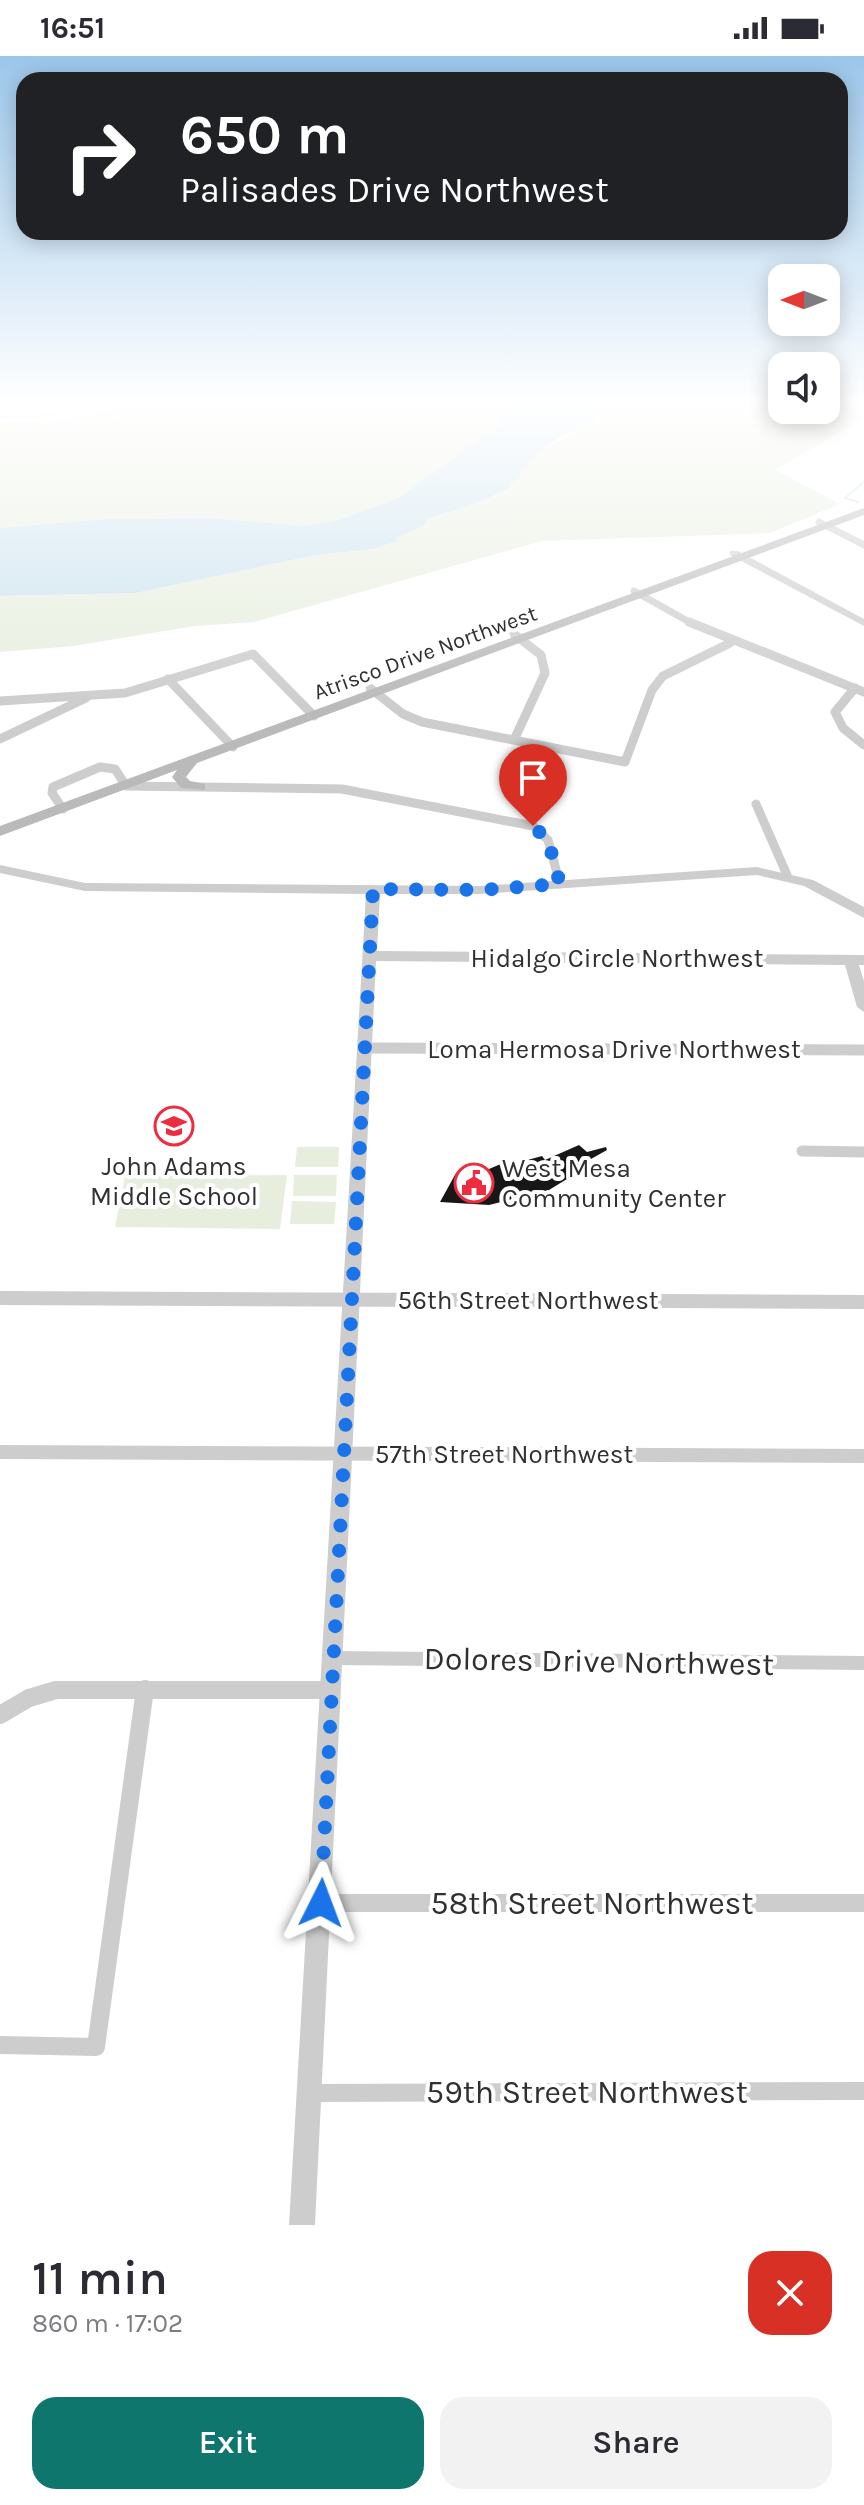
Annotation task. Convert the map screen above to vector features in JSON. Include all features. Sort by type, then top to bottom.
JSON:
[{"type":"main road","name":"Atrisco Drive Northwest","points":[[824,524],[862,504]]},
{"type":"main road","name":"Atrisco Drive Northwest","points":[[0,831],[61,805],[864,511]]},
{"type":"main road","name":"Atrisco Drive Northwest","points":[[125,782],[192,762],[230,743]]},
{"type":"main road","points":[[192,762],[179,777],[186,785],[200,787]]},
{"type":"main road","name":"Atrisco Drive Northwest","points":[[0,822],[61,805]]},
{"type":"street","points":[[824,524],[864,545]]},
{"type":"street","points":[[738,556],[864,623]]},
{"type":"street","points":[[637,593],[672,615],[730,643],[860,690],[835,712],[843,728],[864,745]]},
{"type":"street","points":[[514,740],[545,673],[541,655],[518,637]]},
{"type":"street","points":[[373,691],[403,714],[422,722],[625,762],[652,690],[663,676],[730,643]]},
{"type":"street","points":[[0,701],[125,693],[253,654],[310,713]]},
{"type":"street","points":[[168,679],[230,743]]},
{"type":"street","points":[[0,739],[92,695]]},
{"type":"street","points":[[125,782],[354,790],[522,822],[538,829],[548,840],[560,884]]},
{"type":"street","points":[[756,804],[787,875]]},
{"type":"street","points":[[0,869],[48,882],[85,887],[480,890],[738,871],[787,875],[864,913]]},
{"type":"street","points":[[302,2225],[373,889]]},
{"type":"street","name":"Hidalgo Circle Northwest","points":[[370,956],[857,960]]},
{"type":"street","points":[[857,960],[864,1007]]},
{"type":"street","name":"Loma Hermosa Drive Northwest","points":[[364,1048],[864,1050]]},
{"type":"street","points":[[802,1151],[864,1152]]},
{"type":"street","name":"56th Street Northwest","points":[[0,1298],[864,1302]]},
{"type":"street","name":"57th Street Northwest","points":[[0,1452],[864,1456]]},
{"type":"street","name":"Dolores Drive Northwest","points":[[333,1658],[864,1663]]},
{"type":"street","points":[[0,2045],[96,2047],[145,1689]]},
{"type":"street","points":[[0,1715],[29,1698],[56,1690],[331,1690]]},
{"type":"street","name":"58th Street Northwest","points":[[321,1903],[864,1903]]},
{"type":"street","name":"59th Street Northwest","points":[[310,2093],[864,2091]]},
{"type":"green space","points":[[0,504],[381,504],[338,520],[304,526],[210,518],[105,519],[0,528]]},
{"type":"green space","points":[[475,504],[839,504],[770,533],[542,541],[254,622],[195,626],[73,646],[0,652],[0,596],[136,593],[316,555],[375,549],[424,526],[428,518]]},
{"type":"green space","points":[[297,1147],[339,1147],[338,1167],[295,1167]]},
{"type":"green space","points":[[287,1175],[280,1229],[115,1227],[125,1176]]},
{"type":"green space","points":[[294,1175],[337,1175],[336,1196],[293,1196]]},
{"type":"green space","points":[[292,1201],[336,1202],[334,1224],[290,1224]]},
{"type":"water","points":[[381,504],[475,504],[428,518],[424,526],[374,549],[316,555],[136,593],[0,596],[0,528],[106,519],[210,518],[304,526],[338,520]]},
{"type":"building","name":"West Mesa Community Center","points":[[579,1145],[587,1152],[606,1147],[607,1150],[582,1164],[585,1168],[549,1190],[489,1205],[440,1202],[456,1173],[471,1175],[471,1171],[482,1172],[510,1160],[513,1164],[542,1156],[545,1160]]},
{"type":"place","name":"John Adams Middle School","points":[[174,1126]]},
{"type":"place","name":"West Mesa Community Center","points":[[474,1183]]},
{"type":"route","points":[[321,1903],[373,889],[480,890],[560,884],[548,840],[533,826]]}]
